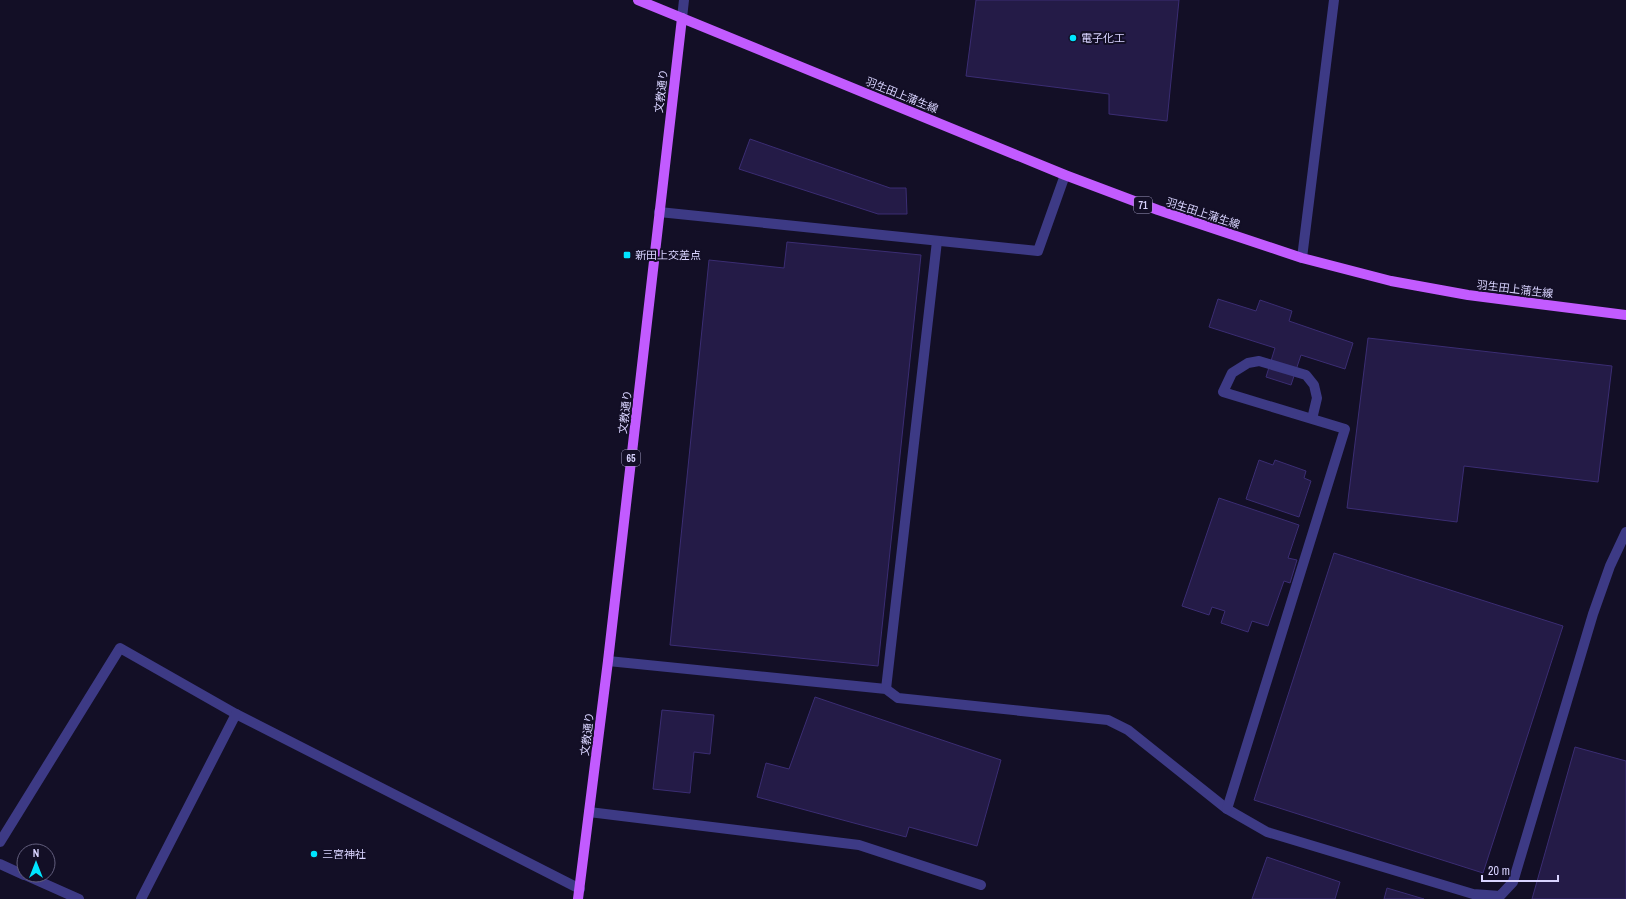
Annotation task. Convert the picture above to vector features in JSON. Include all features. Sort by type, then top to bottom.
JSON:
[{"type":"main road","name":"羽生田上蒲生線","points":[[638,0],[1065,175],[1158,210],[1302,258],[1391,281],[1468,295],[1626,315]]},
{"type":"main road","name":"文教通り","points":[[579,894],[608,661],[682,18]]},
{"type":"street","name":"文教通り","points":[[682,18],[684,0]]},
{"type":"street","points":[[1302,258],[1334,0]]},
{"type":"street","points":[[660,212],[1038,251],[1065,175]]},
{"type":"street","points":[[886,689],[937,241]]},
{"type":"street","points":[[1227,809],[1345,429],[1312,419],[1223,392],[1232,373],[1248,363],[1259,361],[1306,375],[1314,385],[1317,398],[1312,419]]},
{"type":"street","points":[[608,661],[886,689],[898,698],[1108,720],[1128,730],[1227,809],[1267,832],[1473,894],[1500,896],[1513,882],[1593,614],[1610,566],[1626,532]]},
{"type":"street","points":[[0,842],[120,648],[236,714],[579,894]]},
{"type":"street","points":[[141,899],[236,714]]},
{"type":"street","points":[[589,812],[859,845],[981,885]]},
{"type":"street","points":[[0,864],[16,871]]},
{"type":"street","points":[[43,883],[79,899]]},
{"type":"building","name":"電子化工","points":[[976,0],[1179,0],[1167,121],[1109,114],[1109,94],[966,76]]},
{"type":"building","points":[[750,139],[890,188],[906,188],[907,214],[878,214],[739,169]]},
{"type":"building","points":[[787,242],[921,255],[878,666],[670,645],[709,260],[784,268]]},
{"type":"building","points":[[1218,299],[1256,311],[1260,300],[1292,311],[1289,321],[1353,343],[1345,369],[1301,355],[1291,385],[1266,377],[1275,348],[1209,327]]},
{"type":"building","points":[[1368,338],[1612,366],[1598,482],[1464,466],[1457,522],[1347,508]]},
{"type":"building","points":[[1259,460],[1273,465],[1275,460],[1306,471],[1304,478],[1311,481],[1299,517],[1246,499]]},
{"type":"building","points":[[1219,498],[1299,525],[1288,558],[1297,560],[1290,583],[1284,581],[1268,626],[1252,621],[1248,632],[1221,623],[1225,611],[1212,607],[1209,615],[1182,606]]},
{"type":"building","points":[[1334,553],[1563,626],[1483,873],[1254,800]]},
{"type":"building","points":[[815,697],[1001,760],[977,846],[909,827],[906,837],[757,797],[766,763],[789,769]]},
{"type":"building","points":[[662,710],[714,715],[710,754],[694,752],[690,793],[653,789]]},
{"type":"building","points":[[1575,747],[1626,761],[1626,899],[1532,899]]},
{"type":"building","points":[[1267,857],[1340,882],[1335,899],[1252,899]]},
{"type":"building","points":[[1387,888],[1424,899],[1384,899]]},
{"type":"place","name":"電子化工","points":[[1073,38]]},
{"type":"place","name":"新田上交差点","points":[[627,255]]},
{"type":"place","name":"三宮神社","points":[[314,854]]}]
